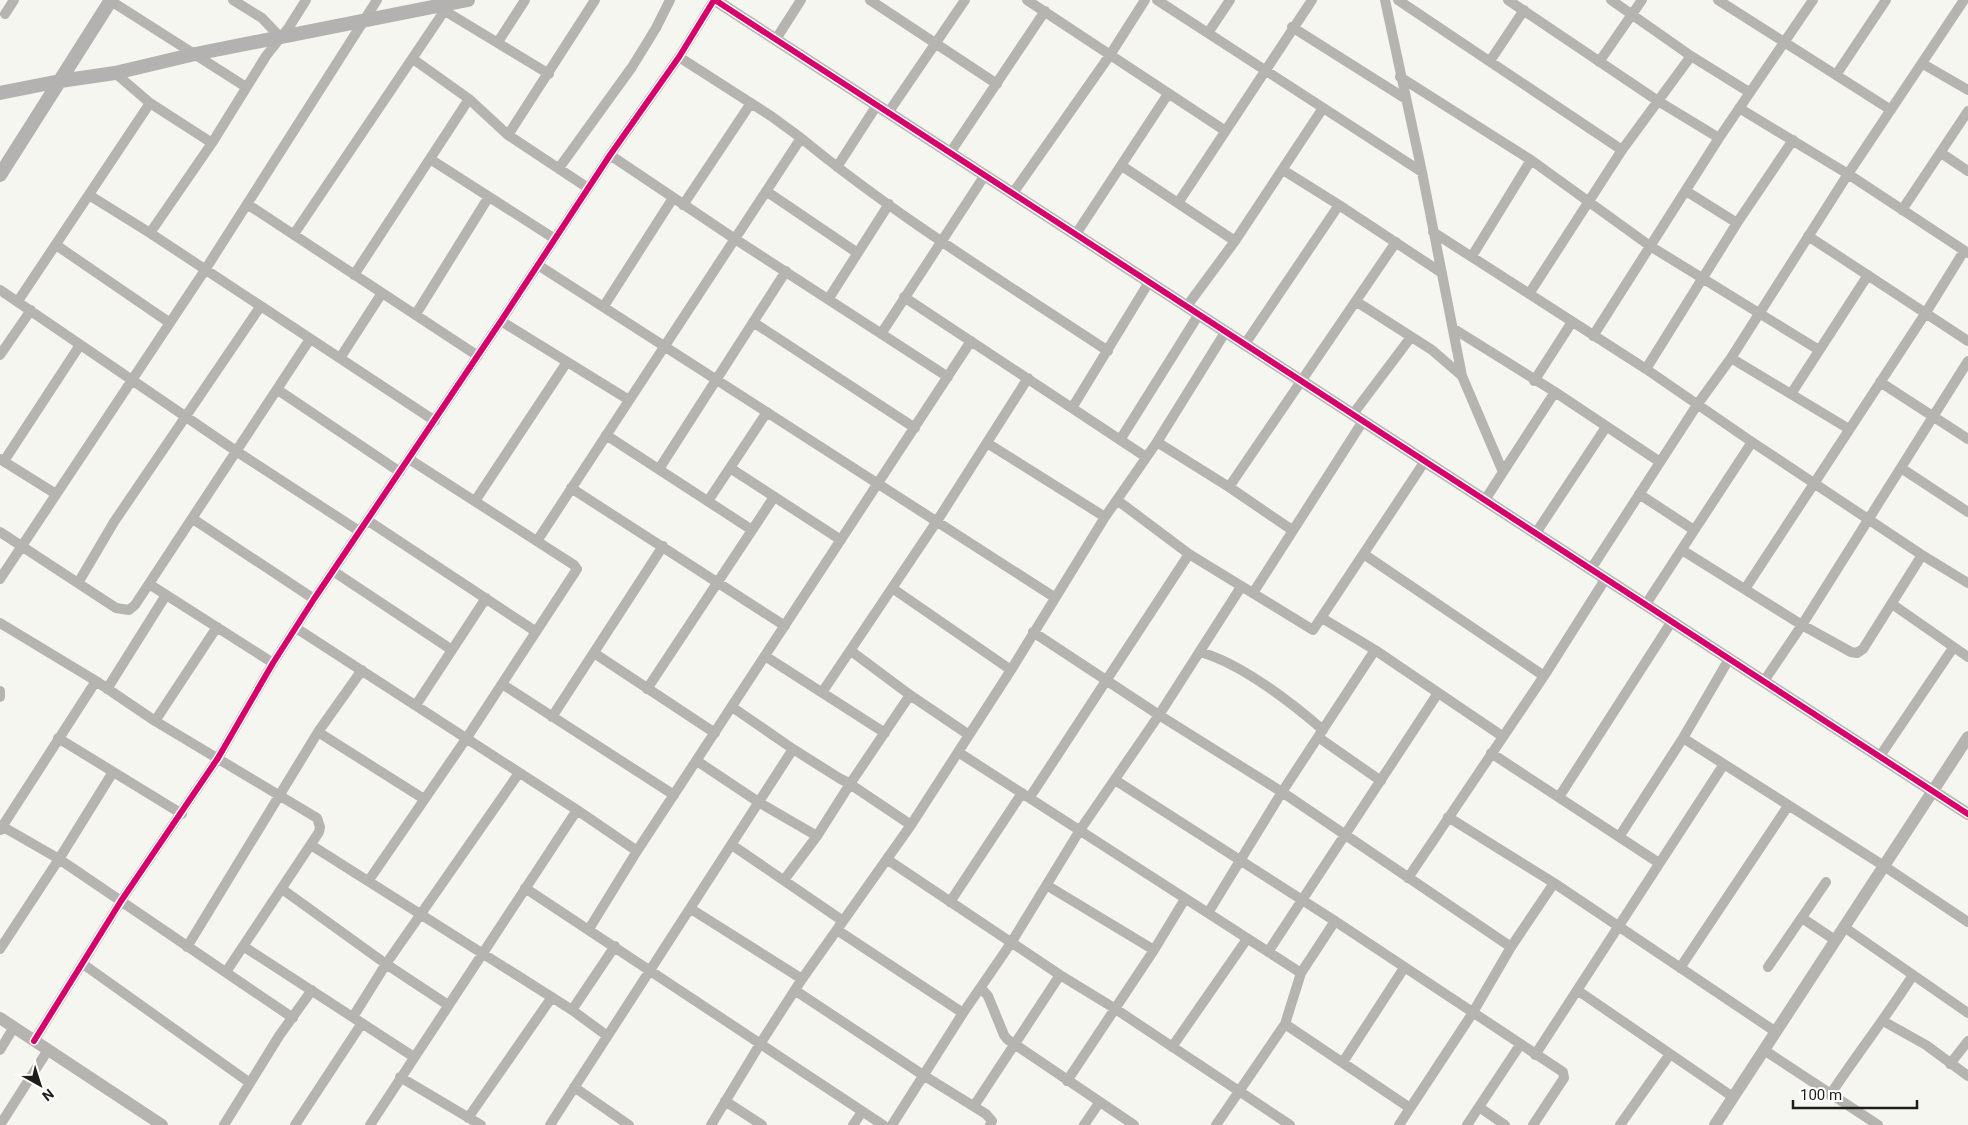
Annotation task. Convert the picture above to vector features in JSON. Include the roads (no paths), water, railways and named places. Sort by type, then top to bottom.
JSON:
[{"type":"main road","points":[[0,175],[111,0]]},
{"type":"main road","points":[[0,94],[60,81],[115,73],[195,54],[468,0]]},
{"type":"street","points":[[5,14],[14,0]]},
{"type":"street","points":[[111,0],[246,87]]},
{"type":"street","points":[[233,0],[262,18],[281,38]]},
{"type":"street","points":[[150,233],[212,143],[266,56],[281,38],[306,0]]},
{"type":"street","points":[[0,579],[206,270],[377,0]]},
{"type":"street","points":[[498,42],[525,0]]},
{"type":"street","points":[[508,135],[595,0]]},
{"type":"street","points":[[559,168],[632,67],[656,28],[670,0]]},
{"type":"street","points":[[34,1041],[121,901],[182,814],[218,758],[273,663],[314,599],[502,321],[610,155],[679,56],[714,0],[1968,814]]},
{"type":"street","points":[[776,39],[801,0]]},
{"type":"street","points":[[872,0],[997,84]]},
{"type":"street","points":[[888,112],[965,0]]},
{"type":"street","points":[[1027,0],[1224,130]]},
{"type":"street","points":[[1012,193],[1110,55],[1145,0]]},
{"type":"street","points":[[1157,0],[1422,172]]},
{"type":"street","points":[[1208,33],[1230,0]]},
{"type":"street","points":[[1178,203],[1224,130],[1312,0]]},
{"type":"street","points":[[1385,0],[1400,77],[1422,172],[1462,376],[1503,472]]},
{"type":"street","points":[[1398,0],[1622,150]]},
{"type":"street","points":[[1508,0],[1658,101],[1719,138]]},
{"type":"street","points":[[1610,0],[1691,56],[1749,92]]},
{"type":"street","points":[[1599,62],[1642,0]]},
{"type":"street","points":[[1593,336],[1749,92],[1813,0]]},
{"type":"street","points":[[1836,75],[1886,0]]},
{"type":"street","points":[[1591,569],[1697,405],[1731,358],[1848,174],[1964,0]]},
{"type":"street","points":[[1723,1],[1783,43],[1891,110]]},
{"type":"street","points":[[294,234],[449,5],[498,42],[549,74]]},
{"type":"street","points":[[1490,61],[1524,10]]},
{"type":"street","points":[[950,152],[1045,11]]},
{"type":"street","points":[[1292,27],[1406,99]]},
{"type":"street","points":[[679,56],[801,138],[837,167],[941,241],[1108,351]]},
{"type":"street","points":[[1529,294],[1622,150],[1691,56]]},
{"type":"street","points":[[413,60],[469,99],[508,135],[588,188]]},
{"type":"street","points":[[1923,64],[1968,90]]},
{"type":"street","points":[[115,73],[150,103],[212,143]]},
{"type":"street","points":[[1400,77],[1531,160],[1650,246],[1819,350]]},
{"type":"street","points":[[1076,234],[1168,94]]},
{"type":"street","points":[[354,274],[469,99]]},
{"type":"street","points":[[18,301],[150,103]]},
{"type":"street","points":[[683,204],[751,103]]},
{"type":"street","points":[[837,167],[877,105]]},
{"type":"street","points":[[1187,306],[1235,241],[1323,108]]},
{"type":"street","points":[[1739,108],[1848,174],[1966,252],[1744,589]]},
{"type":"street","points":[[1902,210],[1968,111]]},
{"type":"street","points":[[537,541],[801,138]]},
{"type":"street","points":[[1646,369],[1737,223],[1793,140]]},
{"type":"street","points":[[1941,153],[1968,171]]},
{"type":"street","points":[[610,155],[734,239],[829,298],[881,334],[948,376]]},
{"type":"street","points":[[430,159],[555,240]]},
{"type":"street","points":[[1472,256],[1531,160]]},
{"type":"street","points":[[1122,166],[1235,241]]},
{"type":"street","points":[[1283,170],[1442,273]]},
{"type":"street","points":[[881,334],[985,175]]},
{"type":"street","points":[[766,190],[856,252]]},
{"type":"street","points":[[1686,191],[1737,223]]},
{"type":"street","points":[[89,195],[150,233],[434,421]]},
{"type":"street","points":[[416,314],[488,198]]},
{"type":"street","points":[[604,306],[673,198]]},
{"type":"street","points":[[247,204],[478,356]]},
{"type":"street","points":[[829,298],[856,252],[889,204]]},
{"type":"street","points":[[1245,344],[1339,205]]},
{"type":"street","points":[[1433,232],[1646,369],[1922,555],[1968,582]]},
{"type":"street","points":[[1808,236],[1968,341]]},
{"type":"street","points":[[1229,487],[1357,302],[1396,242]]},
{"type":"street","points":[[56,245],[170,323]]},
{"type":"street","points":[[538,265],[1054,597]]},
{"type":"street","points":[[659,469],[786,271]]},
{"type":"street","points":[[1792,394],[1868,275]]},
{"type":"street","points":[[1072,408],[1149,282]]},
{"type":"street","points":[[0,290],[236,452],[360,531]]},
{"type":"street","points":[[340,358],[382,293]]},
{"type":"street","points":[[904,297],[1146,457]]},
{"type":"street","points":[[1357,302],[1432,350],[1462,376]]},
{"type":"street","points":[[78,583],[114,522],[260,307]]},
{"type":"street","points":[[0,355],[31,310]]},
{"type":"street","points":[[1120,440],[1199,314]]},
{"type":"street","points":[[502,321],[628,400]]},
{"type":"street","points":[[753,322],[915,428]]},
{"type":"street","points":[[1534,381],[1572,322]]},
{"type":"street","points":[[1454,329],[1534,381],[1555,392],[1660,462]]},
{"type":"street","points":[[711,1125],[760,1044],[802,980],[911,825],[1011,670],[1054,597],[1105,517],[1157,442],[1226,332]]},
{"type":"street","points":[[1253,593],[1358,417],[1411,337]]},
{"type":"street","points":[[0,532],[122,610],[129,610],[135,605],[193,519],[310,339]]},
{"type":"street","points":[[589,929],[637,851],[971,341]]},
{"type":"street","points":[[56,494],[2,460],[80,345]]},
{"type":"street","points":[[1731,358],[1849,429]]},
{"type":"street","points":[[1764,681],[1802,625],[1968,361]]},
{"type":"street","points":[[475,500],[567,362]]},
{"type":"street","points":[[823,691],[937,521],[1028,378]]},
{"type":"street","points":[[1880,382],[1968,439]]},
{"type":"street","points":[[278,390],[400,472]]},
{"type":"street","points":[[1485,500],[1555,392]]},
{"type":"street","points":[[708,501],[767,412]]},
{"type":"street","points":[[1536,533],[1606,427]]},
{"type":"street","points":[[606,435],[752,530]]},
{"type":"street","points":[[1157,442],[1229,487],[1292,530]]},
{"type":"street","points":[[1646,604],[1752,442]]},
{"type":"street","points":[[987,443],[1105,517]]},
{"type":"street","points":[[369,880],[466,739],[576,569],[574,565],[409,459]]},
{"type":"street","points":[[1116,500],[1189,554],[1312,630],[1365,555],[1425,461]]},
{"type":"street","points":[[730,468],[841,540]]},
{"type":"street","points":[[1901,468],[1968,512]]},
{"type":"street","points":[[571,488],[785,626]]},
{"type":"street","points":[[1639,494],[1694,530]]},
{"type":"street","points":[[647,689],[774,497]]},
{"type":"street","points":[[193,519],[314,599]]},
{"type":"street","points":[[367,520],[535,631]]},
{"type":"street","points":[[552,717],[663,546]]},
{"type":"street","points":[[1682,550],[1802,625],[1851,652],[1857,653],[1863,649],[1922,555]]},
{"type":"street","points":[[950,902],[1106,680],[1189,554]]},
{"type":"street","points":[[1365,555],[1544,676]]},
{"type":"street","points":[[333,571],[452,650]]},
{"type":"street","points":[[1408,878],[1544,676],[1606,578]]},
{"type":"street","points":[[149,584],[273,663]]},
{"type":"street","points":[[892,1125],[963,1013],[1048,886],[1080,830],[1159,715],[1241,587]]},
{"type":"street","points":[[892,588],[1011,670]]},
{"type":"street","points":[[107,689],[166,595]]},
{"type":"street","points":[[416,705],[486,598]]},
{"type":"street","points":[[1892,604],[1968,657]]},
{"type":"street","points":[[1322,618],[1375,650],[1502,736]]},
{"type":"street","points":[[1559,797],[1672,621]]},
{"type":"street","points":[[0,623],[96,681],[155,721],[317,818],[320,827],[311,845],[226,972]]},
{"type":"street","points":[[155,721],[217,627]]},
{"type":"street","points":[[296,628],[637,851]]},
{"type":"street","points":[[1033,632],[1159,715],[1282,792],[1511,947]]},
{"type":"street","points":[[1880,756],[1953,648]]},
{"type":"street","points":[[1208,913],[1282,792],[1375,650]]},
{"type":"street","points":[[851,651],[910,696],[969,735]]},
{"type":"street","points":[[1200,652],[1216,656],[1302,712],[1320,734],[1381,781]]},
{"type":"street","points":[[594,653],[715,732]]},
{"type":"street","points":[[765,656],[885,732]]},
{"type":"street","points":[[1619,837],[1682,738],[1729,658]]},
{"type":"street","points":[[187,947],[318,732],[362,670]]},
{"type":"street","points":[[96,681],[1,827],[59,859],[293,1018]]},
{"type":"street","points":[[502,684],[674,795]]},
{"type":"street","points":[[0,692],[0,698]]},
{"type":"street","points":[[1268,952],[1346,836],[1438,693]]},
{"type":"street","points":[[784,880],[817,836],[910,696]]},
{"type":"street","points":[[732,707],[911,825]]},
{"type":"street","points":[[318,732],[424,799]]},
{"type":"street","points":[[1720,1123],[1733,1097],[1968,737]]},
{"type":"street","points":[[58,738],[182,814]]},
{"type":"street","points":[[1682,738],[1884,866],[1968,922]]},
{"type":"street","points":[[550,1125],[606,1035],[651,971],[760,804],[793,749]]},
{"type":"street","points":[[958,752],[1301,973]]},
{"type":"street","points":[[1491,753],[1659,864]]},
{"type":"street","points":[[697,761],[760,804],[817,836]]},
{"type":"street","points":[[1535,1055],[1724,764]]},
{"type":"street","points":[[0,949],[113,772]]},
{"type":"street","points":[[353,1017],[386,964],[519,773]]},
{"type":"street","points":[[1115,780],[1335,921],[1564,1075],[1533,1125]]},
{"type":"street","points":[[1680,968],[1788,806]]},
{"type":"street","points":[[370,1125],[577,810]]},
{"type":"street","points":[[1448,817],[1554,883],[1776,1032]]},
{"type":"street","points":[[311,845],[552,997],[606,1035]]},
{"type":"street","points":[[732,845],[784,880],[840,925],[963,1013]]},
{"type":"street","points":[[888,860],[1011,943],[1114,1008],[1290,1125]]},
{"type":"street","points":[[1768,967],[1826,882]]},
{"type":"street","points":[[1399,1125],[1472,1014],[1511,947],[1554,883]]},
{"type":"street","points":[[1048,886],[1154,950]]},
{"type":"street","points":[[282,888],[386,964],[448,1005]]},
{"type":"street","points":[[525,888],[883,1125]]},
{"type":"street","points":[[1067,1081],[1154,950],[1185,899]]},
{"type":"street","points":[[691,909],[802,980]]},
{"type":"street","points":[[1802,918],[1835,940]]},
{"type":"street","points":[[1216,1125],[1285,1024],[1301,973],[1335,921]]},
{"type":"street","points":[[1844,927],[1968,1013]]},
{"type":"street","points":[[1172,1047],[1247,939]]},
{"type":"street","points":[[243,946],[414,1057]]},
{"type":"street","points":[[572,1010],[615,946]]},
{"type":"street","points":[[83,964],[250,1083]]},
{"type":"street","points":[[1343,1062],[1404,968]]},
{"type":"street","points":[[974,1106],[1060,975]]},
{"type":"street","points":[[1830,1095],[1913,975]]},
{"type":"street","points":[[981,988],[988,996],[1004,1035],[1014,1044],[1134,1125]]},
{"type":"street","points":[[224,1125],[312,990]]},
{"type":"street","points":[[1577,990],[1733,1097]]},
{"type":"street","points":[[796,991],[990,1117],[992,1121],[990,1125]]},
{"type":"street","points":[[468,1118],[552,997]]},
{"type":"street","points":[[0,1018],[160,1124]]},
{"type":"street","points":[[1883,1021],[1926,1045],[1968,1076]]},
{"type":"street","points":[[295,1125],[362,1023]]},
{"type":"street","points":[[1285,1024],[1410,1108]]},
{"type":"street","points":[[0,1050],[14,1027]]},
{"type":"street","points":[[1950,1064],[1968,1041]]},
{"type":"street","points":[[1467,1125],[1520,1045]]},
{"type":"street","points":[[0,1125],[48,1050]]},
{"type":"street","points":[[1764,1050],[1878,1125]]},
{"type":"street","points":[[1620,1125],[1670,1054]]},
{"type":"street","points":[[400,1077],[481,1125]]},
{"type":"street","points":[[574,1087],[629,1125]]},
{"type":"street","points":[[725,1101],[762,1125]]},
{"type":"street","points":[[1084,1125],[1099,1103]]},
{"type":"street","points":[[1479,1107],[1506,1125]]},
{"type":"street","points":[[853,1125],[862,1112]]}]
